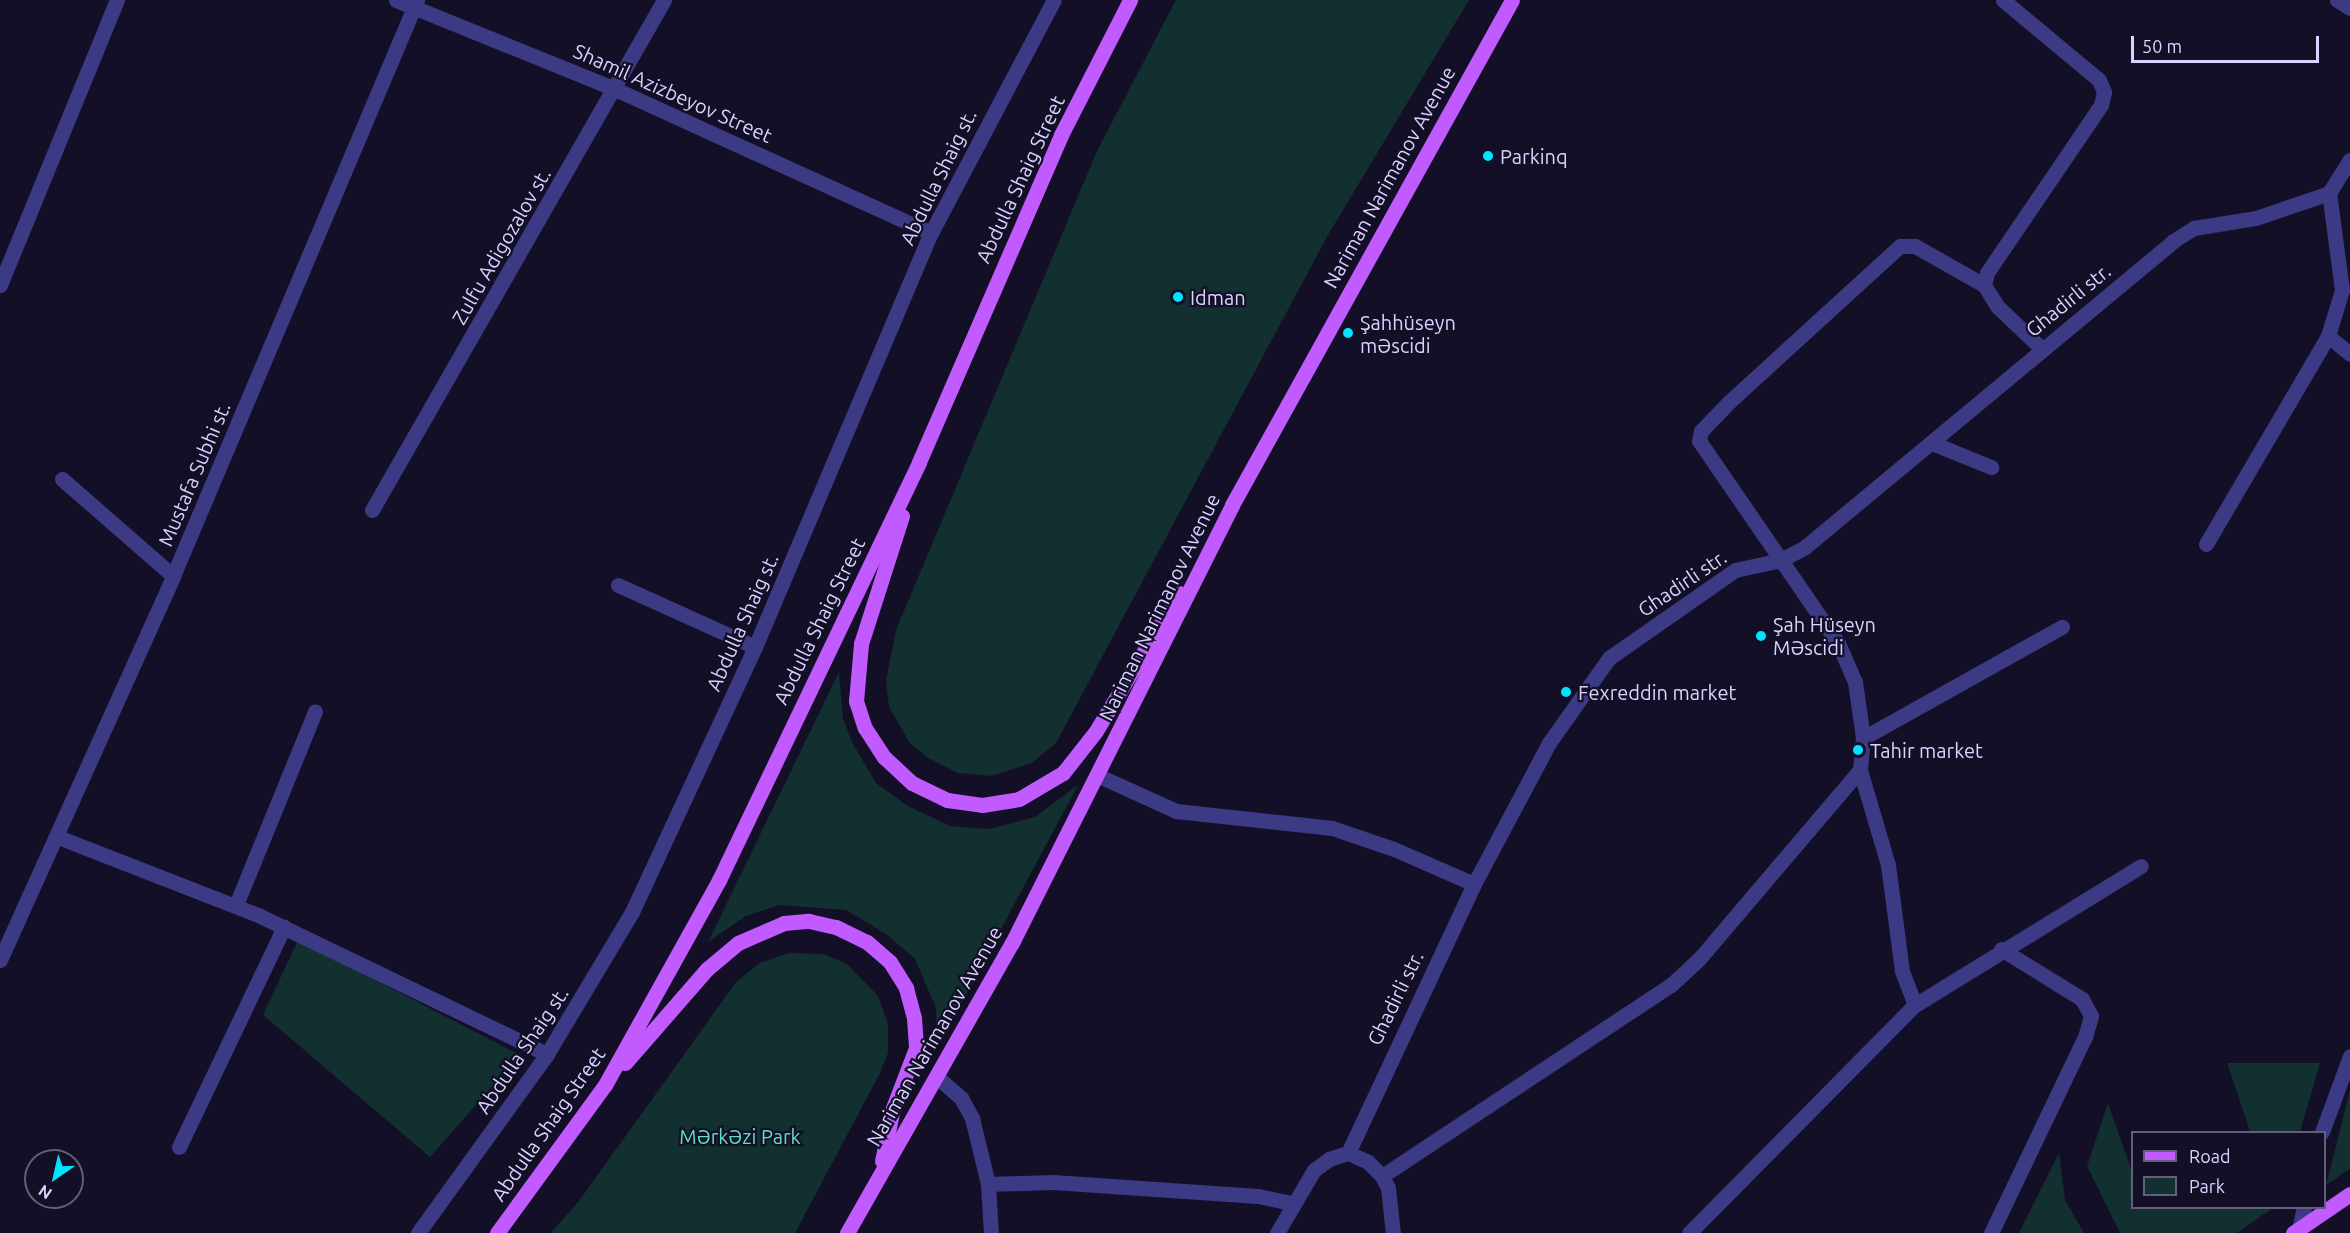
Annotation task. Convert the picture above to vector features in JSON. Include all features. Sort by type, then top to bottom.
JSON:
[{"type":"main road","name":"Abdulla Shaig Street","points":[[496,1233],[605,1085],[719,880],[919,462],[1061,135],[1130,0]]},
{"type":"main road","name":"Nariman Narimanov Avenue","points":[[847,1233],[937,1077],[1099,776],[1232,505],[1512,0]]},
{"type":"main road","points":[[919,462],[861,644],[856,701],[865,728],[884,757],[912,783],[947,800],[982,805],[1019,799],[1064,773],[1096,731],[1232,505]]},
{"type":"main road","points":[[605,1085],[707,969],[738,943],[784,923],[809,921],[836,927],[867,942],[890,962],[906,988],[914,1018],[915,1048],[893,1108],[879,1174]]},
{"type":"main road","points":[[2296,1231],[2350,1194]]},
{"type":"street","points":[[0,285],[117,0]]},
{"type":"street","name":"Shamil Azizbeyov Street","points":[[396,0],[416,4],[615,89],[931,233]]},
{"type":"street","name":"Zulfu Adigozalov st.","points":[[372,510],[664,0]]},
{"type":"street","name":"Abdulla Shaig st.","points":[[418,1233],[547,1054],[632,912],[755,647],[931,233],[1054,0]]},
{"type":"street","points":[[1983,285],[1987,273],[2102,105],[2104,92],[2099,80],[2003,0]]},
{"type":"street","points":[[2337,0],[2350,8]]},
{"type":"street","name":"Mustafa Subhi st.","points":[[0,960],[58,837],[173,576],[416,4]]},
{"type":"street","points":[[2206,544],[2328,336],[2342,290],[2329,193],[2350,160]]},
{"type":"street","name":"Ghadirli str.","points":[[1348,1153],[1474,884],[1549,743],[1609,658],[1735,570],[1780,560],[1805,547],[2042,349],[2194,228],[2256,218],[2329,193]]},
{"type":"street","points":[[1915,1005],[1902,971],[1888,865],[1860,770],[1863,738],[1856,682],[1838,643],[1701,449],[1701,431],[1899,246],[1915,246],[1983,285],[1992,301],[2042,349]]},
{"type":"street","points":[[2328,336],[2350,354]]},
{"type":"street","points":[[1932,443],[1990,467]]},
{"type":"street","points":[[62,479],[173,576]]},
{"type":"street","points":[[618,585],[755,647]]},
{"type":"street","points":[[1863,738],[2062,627]]},
{"type":"street","points":[[236,905],[315,711]]},
{"type":"street","points":[[1382,1176],[1671,985],[1699,959],[1860,770]]},
{"type":"street","points":[[1099,776],[1176,811],[1332,828],[1394,849],[1474,884]]},
{"type":"street","points":[[58,837],[236,905],[547,1054]]},
{"type":"street","points":[[1689,1233],[1891,1025],[1915,1005],[2001,949],[2141,866]]},
{"type":"street","points":[[180,1147],[284,927]]},
{"type":"street","points":[[1991,1233],[2085,1038],[2091,1016],[2082,999],[2001,949]]},
{"type":"street","points":[[2322,1131],[2350,1056]]},
{"type":"street","points":[[937,1077],[961,1098],[972,1118],[988,1184],[992,1233]]},
{"type":"street","points":[[1277,1233],[1292,1203],[1314,1170],[1329,1159],[1348,1153],[1368,1162],[1382,1176],[1388,1188],[1393,1233]]},
{"type":"street","points":[[988,1184],[1053,1182],[1258,1196],[1292,1203]]},
{"type":"street","points":[[2296,1231],[2304,1209]]},
{"type":"green space","points":[[1176,0],[1469,0],[1328,235],[1056,743],[1032,763],[991,776],[958,773],[928,758],[910,743],[889,707],[886,681],[896,630],[1097,151]]},
{"type":"green space","points":[[839,672],[843,719],[853,744],[876,783],[908,806],[950,826],[989,829],[1035,817],[1078,785],[937,1049],[936,1008],[915,959],[886,934],[846,910],[779,905],[746,916],[708,942]]},
{"type":"green space","points":[[298,940],[520,1055],[430,1157],[263,1015]]},
{"type":"green space","name":"Mərkəzi Park","points":[[789,953],[824,954],[847,964],[878,996],[888,1024],[888,1053],[879,1075],[795,1233],[551,1233],[579,1201],[736,982],[760,963]]},
{"type":"green space","points":[[2227,1063],[2320,1063],[2300,1131],[2250,1131]]},
{"type":"green space","points":[[2350,1090],[2350,1169],[2326,1185]]},
{"type":"green space","points":[[2108,1103],[2131,1169],[2131,1209],[2272,1209],[2237,1233],[2120,1233],[2087,1166]]},
{"type":"green space","points":[[2059,1153],[2065,1200],[2084,1233],[2019,1233]]},
{"type":"place","name":"Parkinq","points":[[1488,156]]},
{"type":"place","name":"Idman","points":[[1178,297]]},
{"type":"place","name":"Şahhüseyn məscidi","points":[[1348,333]]},
{"type":"place","name":"Şah Hüseyn Məscidi","points":[[1761,636]]},
{"type":"place","name":"Fexreddin market","points":[[1566,692]]},
{"type":"place","name":"Tahir market","points":[[1858,750]]}]
